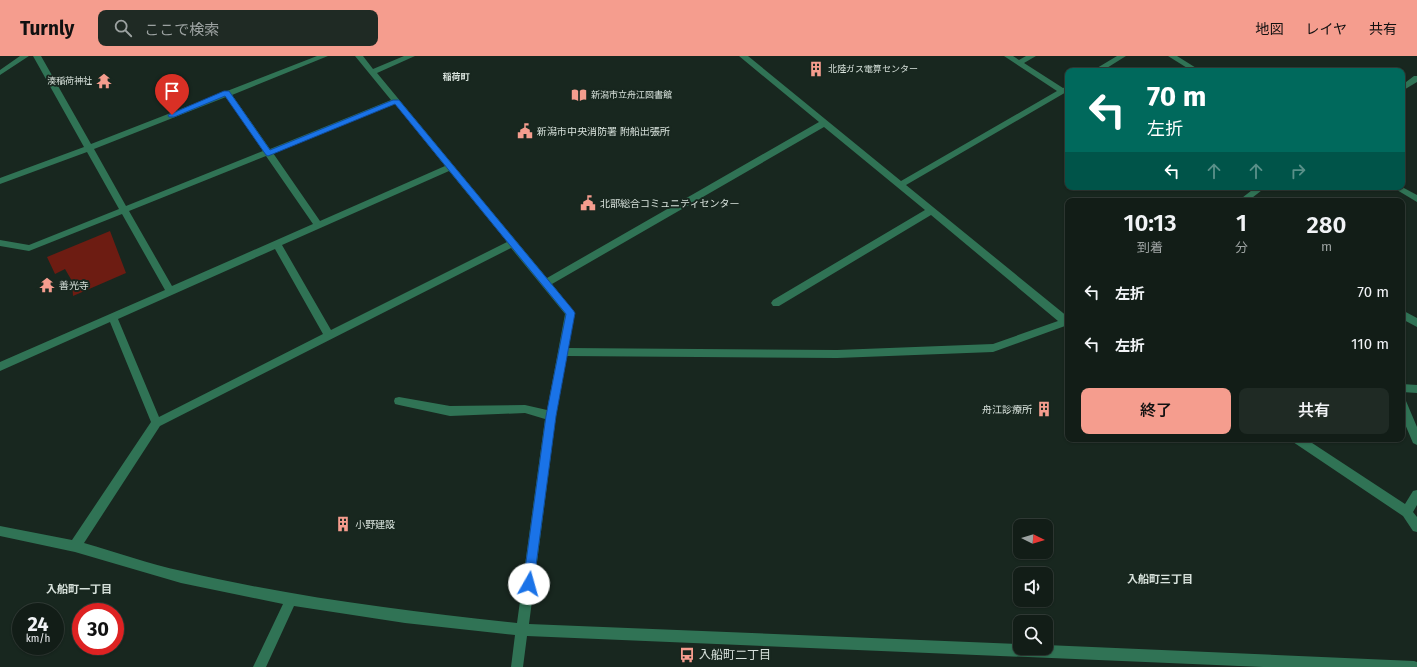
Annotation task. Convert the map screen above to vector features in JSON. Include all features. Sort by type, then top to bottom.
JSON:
[{"type":"street","points":[[0,73],[25,56]]},
{"type":"street","points":[[37,56],[170,291]]},
{"type":"street","points":[[0,180],[89,148],[324,56]]},
{"type":"street","points":[[359,56],[570,313],[551,416],[517,667]]},
{"type":"street","points":[[372,72],[411,56]]},
{"type":"street","points":[[743,56],[1065,320]]},
{"type":"street","points":[[1008,56],[1065,89]]},
{"type":"street","points":[[1019,63],[1032,56]]},
{"type":"street","points":[[1101,68],[1122,56]]},
{"type":"street","points":[[1172,56],[1193,68]]},
{"type":"street","points":[[1405,87],[1417,78]]},
{"type":"street","points":[[900,185],[1065,89]]},
{"type":"street","points":[[227,93],[318,225]]},
{"type":"street","points":[[0,243],[29,248],[125,211],[396,101]]},
{"type":"street","points":[[546,283],[824,123]]},
{"type":"street","points":[[0,367],[450,167]]},
{"type":"street","points":[[1246,198],[1258,190]]},
{"type":"street","points":[[1401,190],[1417,199]]},
{"type":"street","points":[[776,303],[931,211]]},
{"type":"street","points":[[75,546],[156,423],[513,243]]},
{"type":"street","points":[[277,244],[329,336]]},
{"type":"street","points":[[1405,316],[1417,324]]},
{"type":"street","points":[[113,317],[156,423]]},
{"type":"street","points":[[564,352],[837,354],[993,348],[1065,323]]},
{"type":"street","points":[[1405,388],[1417,389]]},
{"type":"street","points":[[399,401],[450,411],[525,409],[551,416]]},
{"type":"street","points":[[1405,411],[1417,440]]},
{"type":"street","points":[[1302,442],[1407,512],[1417,527]]},
{"type":"street","points":[[1407,512],[1417,495]]},
{"type":"street","points":[[0,531],[75,546],[181,577],[291,600],[405,617],[523,630],[1414,667]]},
{"type":"street","points":[[259,667],[291,600]]},
{"type":"shaded area","points":[[110,231],[126,273],[73,296],[72,281],[65,269],[55,274],[47,257]]},
{"type":"place","name":"北陸ガス電算センター","points":[[816,69]]},
{"type":"place","name":"湊稲荷神社","points":[[104,81]]},
{"type":"place","name":"新潟市立舟江図書館","points":[[579,95]]},
{"type":"place","name":"新潟市中央消防署 附船出張所","points":[[525,131]]},
{"type":"place","name":"北部総合コミュニティセンター","points":[[588,203]]},
{"type":"place","name":"善光寺","points":[[47,285]]},
{"type":"place","name":"舟江診療所","points":[[1044,409]]},
{"type":"place","name":"小野建設","points":[[343,524]]},
{"type":"place","name":"入船町二丁目","points":[[687,655]]},
{"type":"district","name":"稲荷町","points":[[456,77]]},
{"type":"district","name":"入船町三丁目","points":[[1160,579]]},
{"type":"district","name":"入船町一丁目","points":[[79,589]]},
{"type":"route","points":[[172,115],[227,93],[268,153],[396,101],[570,313],[551,416],[529,584]]}]
